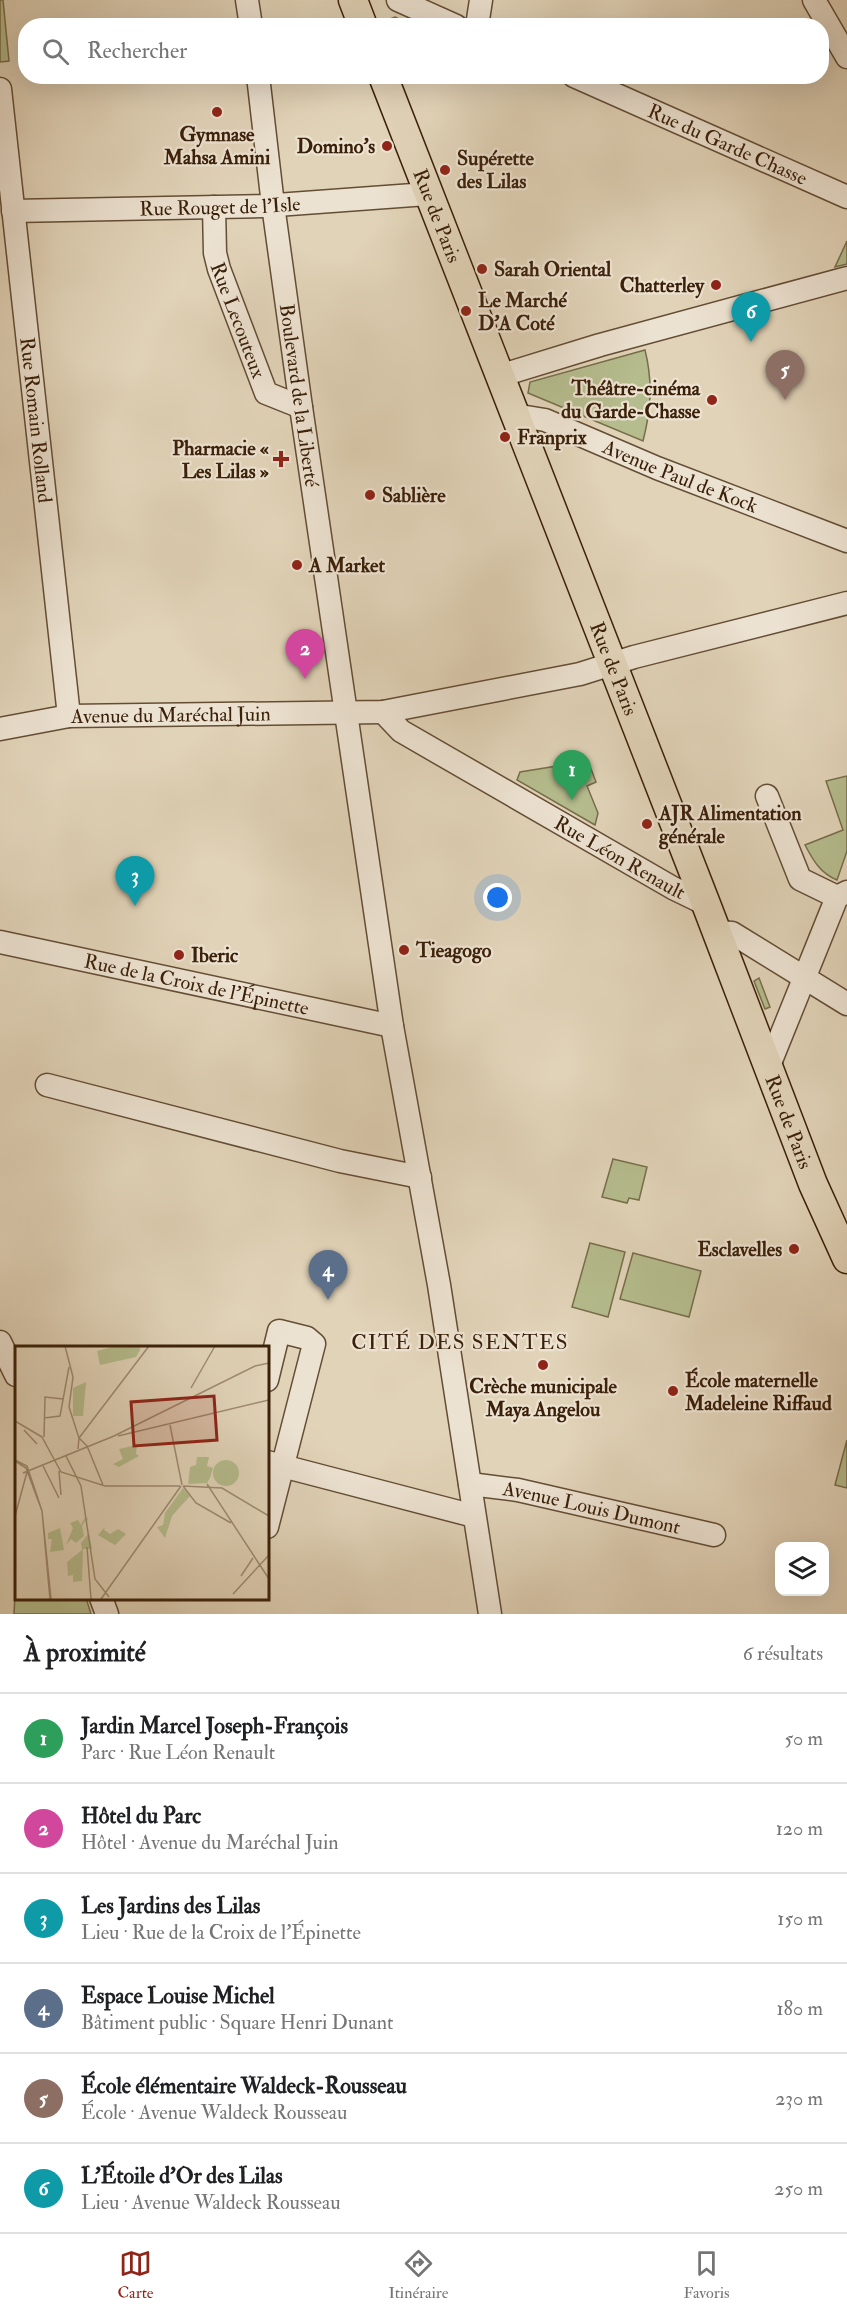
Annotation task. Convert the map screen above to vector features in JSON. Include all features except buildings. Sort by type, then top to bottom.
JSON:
[{"type":"main road","points":[[353,0],[360,18]]},
{"type":"main road","name":"Rue de Paris","points":[[385,84],[717,932],[813,1184],[847,1259]]},
{"type":"street","points":[[246,0],[249,18]]},
{"type":"street","points":[[398,0],[438,18]]},
{"type":"street","points":[[478,18],[481,0]]},
{"type":"street","points":[[814,0],[824,18]]},
{"type":"street","points":[[829,26],[847,57]]},
{"type":"street","name":"Boulevard de la Liberté","points":[[259,84],[301,407],[392,1026],[420,1178],[490,1614]]},
{"type":"street","name":"Rue du Garde Chasse","points":[[592,84],[847,197]]},
{"type":"street","name":"Rue Romain Rolland","points":[[0,89],[69,716]]},
{"type":"street","name":"Rue Rouget de l'Isle","points":[[13,211],[273,205],[428,194]]},
{"type":"street","name":"Rue Lecouteux","points":[[214,207],[215,253],[219,269],[266,393],[301,407]]},
{"type":"street","points":[[499,376],[620,339],[847,278]]},
{"type":"street","name":"Avenue Paul de Kock","points":[[514,415],[545,420],[657,468],[847,541]]},
{"type":"street","name":"Avenue du Maréchal Juin","points":[[0,729],[69,716],[383,712],[580,674],[634,657],[847,603]]},
{"type":"street","name":"Rue Léon Renault","points":[[383,712],[401,730],[674,888],[706,904]]},
{"type":"street","points":[[767,796],[800,879],[842,894],[804,976],[768,1068]]},
{"type":"street","points":[[717,932],[732,933],[847,1004]]},
{"type":"street","name":"Rue de la Croix de l'Épinette","points":[[0,942],[392,1026]]},
{"type":"street","points":[[47,1085],[340,1161],[420,1178]]},
{"type":"street","points":[[268,1376],[279,1331],[308,1338],[314,1344],[275,1464],[268,1519]]},
{"type":"street","points":[[0,1342],[15,1373]]},
{"type":"street","points":[[275,1464],[474,1516]]},
{"type":"street","name":"Avenue Louis Dumont","points":[[470,1484],[518,1490],[714,1535]]},
{"type":"street","points":[[101,1599],[107,1614]]},
{"type":"green space","points":[[0,0],[3,0],[9,61],[0,62]]},
{"type":"green space","points":[[847,241],[847,264],[835,267]]},
{"type":"green space","points":[[645,350],[650,396],[643,441],[528,393],[530,382]]},
{"type":"green space","points":[[588,761],[596,782],[587,786],[598,813],[595,825],[517,780],[520,772]]},
{"type":"green space","points":[[847,776],[847,851],[837,880],[822,870],[805,845],[843,830],[826,781]]},
{"type":"green space","points":[[759,978],[770,1007],[765,1009],[754,981]]},
{"type":"green space","points":[[613,1159],[647,1167],[639,1200],[629,1198],[627,1203],[602,1197]]},
{"type":"green space","points":[[590,1243],[625,1252],[608,1317],[572,1307]]},
{"type":"green space","points":[[633,1253],[701,1271],[689,1317],[620,1299]]},
{"type":"green space","points":[[847,1440],[847,1488],[835,1485]]},
{"type":"green space","points":[[15,1596],[15,1599],[86,1599],[91,1614],[14,1614]]},
{"type":"place","name":"Gymnase Mahsa Amini","points":[[217,112]]},
{"type":"place","name":"Domino's","points":[[387,146]]},
{"type":"place","name":"Supérette des Lilas","points":[[445,170]]},
{"type":"place","name":"Sarah Oriental","points":[[482,269]]},
{"type":"place","name":"Chatterley","points":[[716,285]]},
{"type":"place","name":"Le Marché D'A Coté","points":[[466,311]]},
{"type":"place","name":"L'Étoile d'Or des Lilas","points":[[751,342]]},
{"type":"place","name":"Théâtre-cinéma du Garde-Chasse","points":[[712,400]]},
{"type":"place","name":"École élémentaire Waldeck-Rousseau","points":[[785,400]]},
{"type":"place","name":"Franprix","points":[[505,437]]},
{"type":"place","name":"Pharmacie « Les Lilas »","points":[[281,459]]},
{"type":"place","name":"Sablière","points":[[370,495]]},
{"type":"place","name":"A Market","points":[[297,565]]},
{"type":"place","name":"Hôtel du Parc","points":[[305,679]]},
{"type":"place","name":"Jardin Marcel Joseph-François","points":[[572,800]]},
{"type":"place","name":"AJR Alimentation générale","points":[[647,824]]},
{"type":"place","name":"Les Jardins des Lilas","points":[[135,906]]},
{"type":"place","name":"Tieagogo","points":[[404,950]]},
{"type":"place","name":"Iberic","points":[[179,955]]},
{"type":"place","name":"Esclavelles","points":[[794,1249]]},
{"type":"place","name":"Espace Louise Michel","points":[[328,1300]]},
{"type":"place","name":"Crèche municipale Maya Angelou","points":[[543,1365]]},
{"type":"place","name":"École maternelle Madeleine Riffaud","points":[[673,1391]]},
{"type":"district","name":"CITÉ DES SENTES","points":[[460,1342]]}]
